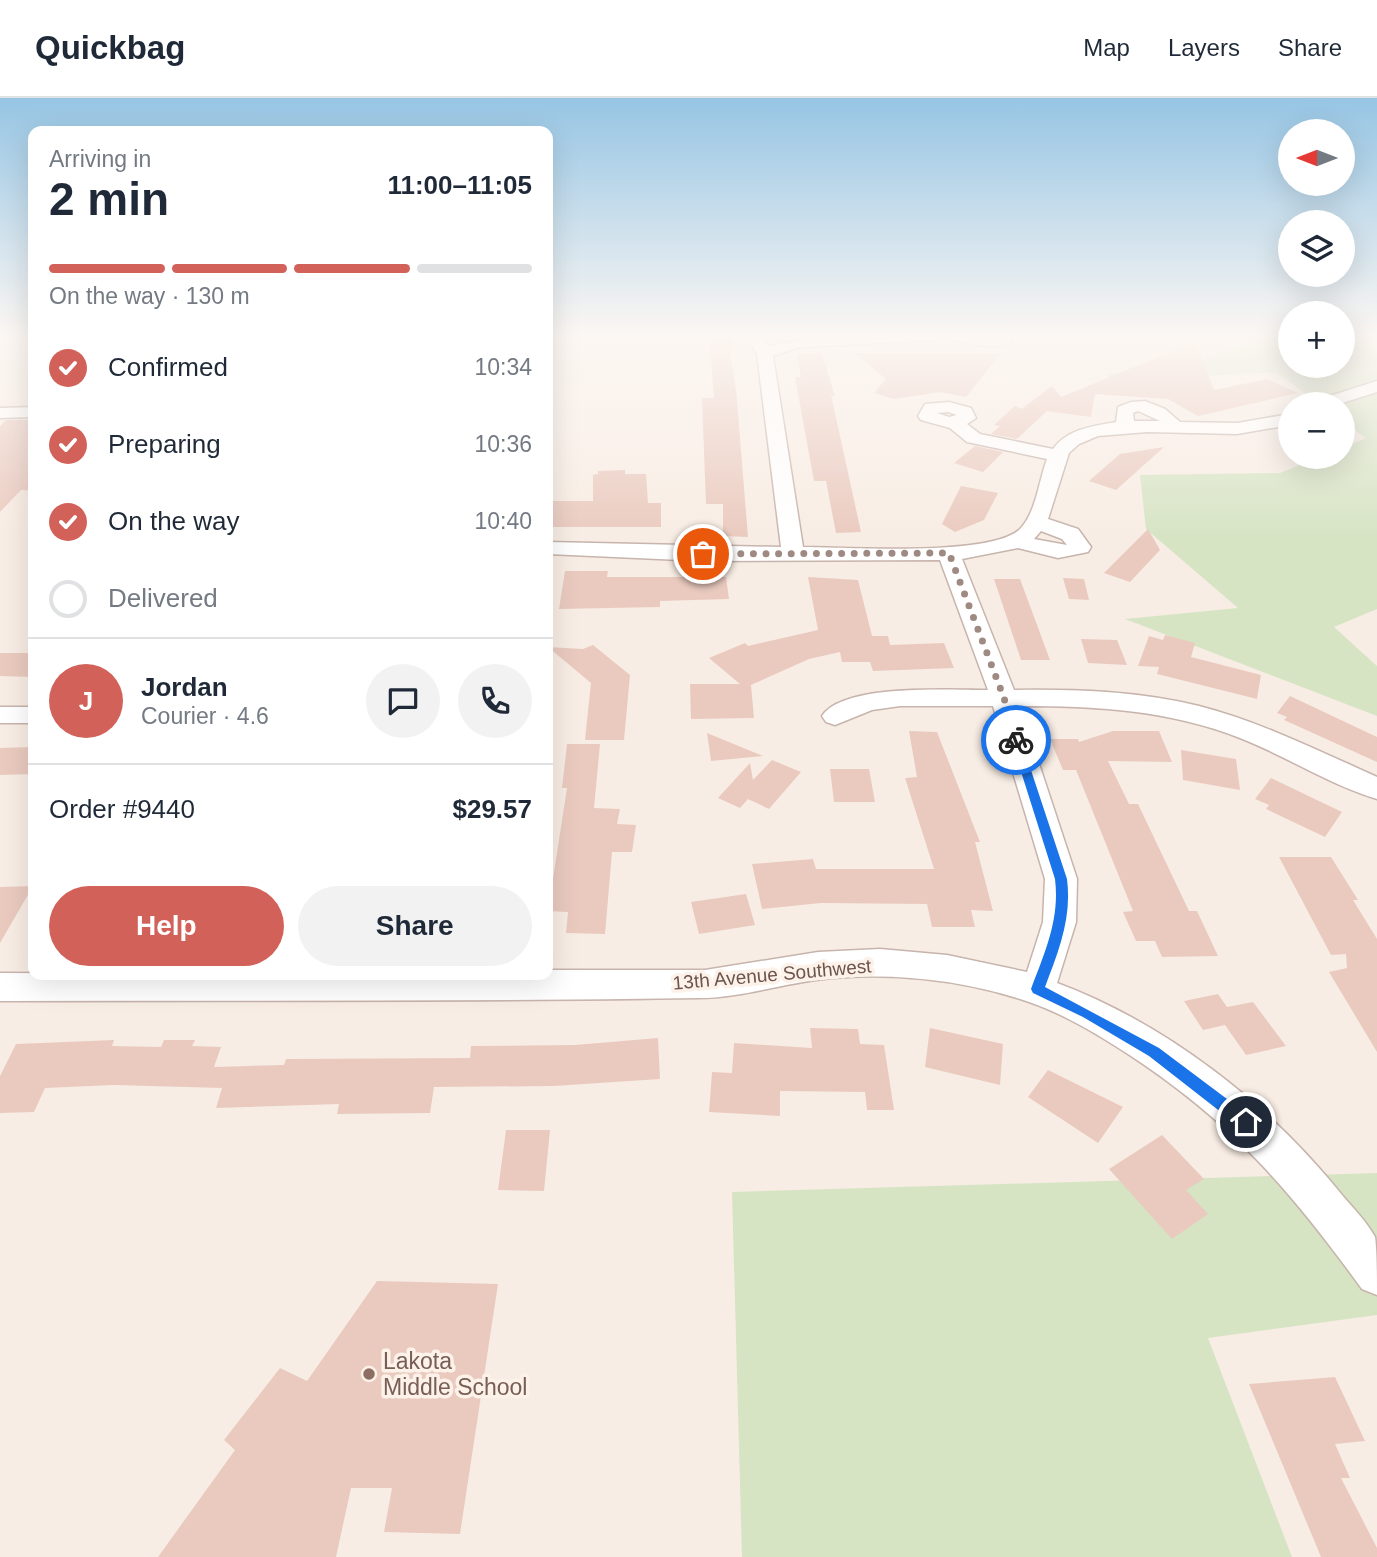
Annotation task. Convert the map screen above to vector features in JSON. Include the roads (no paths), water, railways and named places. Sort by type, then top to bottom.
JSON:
[{"type":"street","points":[[771,402],[793,553]]},
{"type":"street","points":[[0,413],[28,412]]},
{"type":"street","points":[[955,423],[974,438],[1058,456]]},
{"type":"street","points":[[553,548],[793,553],[949,553],[987,549],[1017,541],[1033,528],[1058,456],[1065,444],[1074,438],[1126,429],[1263,427],[1278,423]]},
{"type":"street","points":[[0,426],[28,426]]},
{"type":"street","points":[[1017,541],[1060,552],[1072,552],[1080,547],[1070,534],[1035,522]]},
{"type":"street","points":[[949,553],[1004,698],[1058,868],[1064,901],[1060,927],[1038,989]]},
{"type":"street","points":[[835,716],[859,703],[876,699],[1106,700],[1173,709],[1233,726],[1377,789]]},
{"type":"street","points":[[0,715],[28,715]]},
{"type":"street","name":"13th Avenue Southwest","points":[[0,987],[480,980],[705,984],[786,970],[857,963],[936,967],[1038,989],[1088,1013],[1154,1052],[1266,1138],[1322,1200],[1377,1274]]},
{"type":"place","name":"Lakota Middle School","points":[[369,1374]]}]
